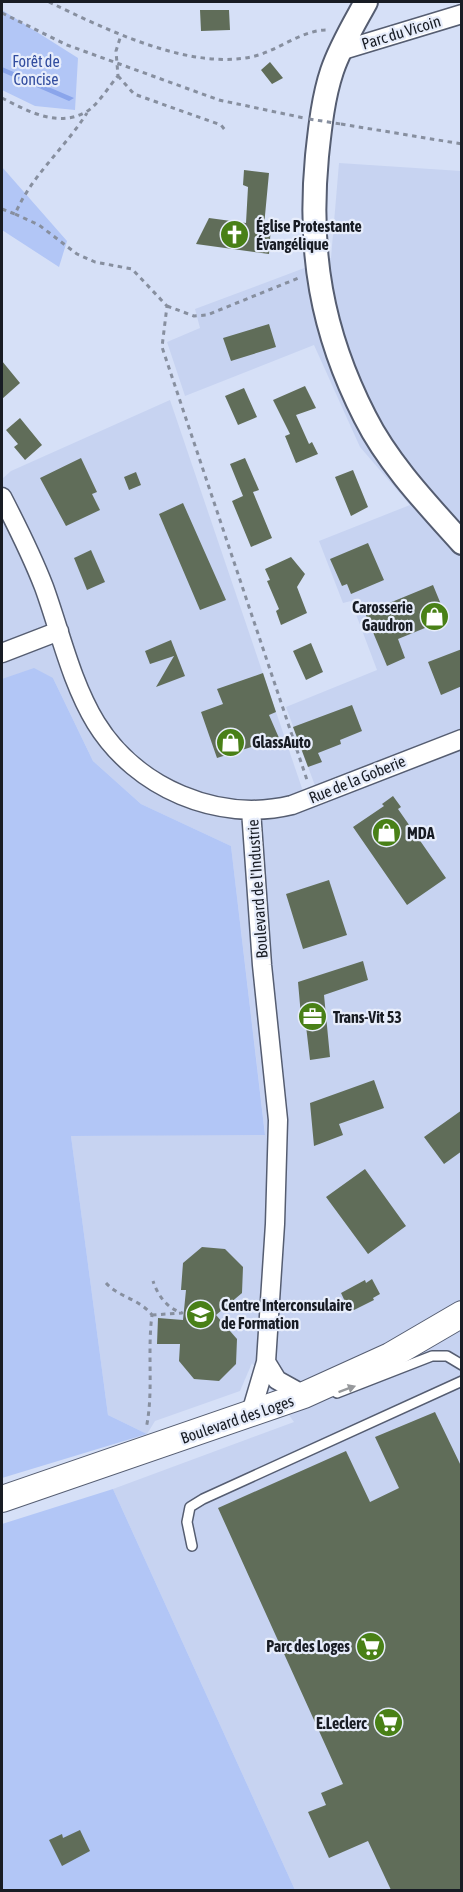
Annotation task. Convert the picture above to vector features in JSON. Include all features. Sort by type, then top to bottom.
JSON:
[{"type":"main road","name":"Boulevard des Loges","points":[[2,1499],[313,1397],[462,1314]]},
{"type":"street","points":[[366,2],[344,42],[332,71],[318,149],[312,206],[317,270],[339,358],[365,418],[411,485],[462,543]]},
{"type":"street","name":"Parc du Vicoin","points":[[344,42],[462,14]]},
{"type":"street","name":"Boulevard de l'Industrie","points":[[2,496],[33,559],[96,723],[140,772],[203,804],[251,810],[262,965],[278,1120],[275,1224],[266,1362],[250,1416]]},
{"type":"street","points":[[2,653],[59,631]]},
{"type":"street","name":"Rue de la Goberie","points":[[251,810],[279,808],[462,739]]},
{"type":"street","points":[[266,1362],[277,1380],[313,1397]]},
{"type":"lane","points":[[331,1395],[432,1356],[447,1356],[462,1365]]},
{"type":"lane","points":[[192,1546],[187,1522],[190,1507],[203,1499],[462,1381]]},
{"type":"path","points":[[49,2],[148,46],[229,60],[256,56],[306,35],[325,30],[344,42]]},
{"type":"path","points":[[2,13],[67,45],[219,100],[309,119],[462,144]]},
{"type":"path","points":[[15,214],[24,192],[69,141],[87,111],[118,76],[119,64],[116,51],[121,35]]},
{"type":"path","points":[[118,76],[135,94],[221,125],[225,130]]},
{"type":"path","points":[[2,98],[38,116],[63,119],[87,111]]},
{"type":"path","points":[[2,209],[39,225],[77,254],[95,262],[122,265],[132,269],[167,306],[194,316],[207,315],[317,270]]},
{"type":"path","points":[[167,306],[162,347],[313,796]]},
{"type":"path","points":[[152,1315],[182,1313],[172,1309],[163,1300],[153,1281]]},
{"type":"path","points":[[106,1282],[112,1289],[146,1306],[152,1315],[148,1355],[150,1410],[146,1431]]},
{"type":"shaded area","points":[[2,67],[74,98],[69,101],[2,72]]},
{"type":"shaded area","points":[[339,163],[461,171],[461,1890],[295,1890],[113,1489],[294,1422],[252,1363],[240,1391],[155,1421],[147,1434],[108,1415],[71,1136],[265,1134],[231,846],[141,804],[93,761],[53,678],[2,679],[2,479],[11,471],[170,400],[308,806],[321,802],[286,707],[377,670],[351,601],[343,603],[319,541],[410,505],[360,447],[314,345],[185,396],[167,342],[200,328],[195,309],[331,258]]},
{"type":"green space","name":"Forêt de Concise","points":[[2,10],[78,58],[75,110],[35,106],[2,90]]},
{"type":"green space","points":[[2,167],[67,241],[59,267],[2,230]]},
{"type":"green space","points":[[34,668],[53,678],[93,761],[141,804],[231,846],[265,1135],[71,1136],[108,1415],[147,1434],[2,1478],[2,679]]},
{"type":"green space","points":[[113,1489],[295,1890],[2,1890],[2,1524]]},
{"type":"building","points":[[200,10],[229,10],[230,30],[201,31]]},
{"type":"building","points":[[270,62],[283,78],[272,84],[261,70]]},
{"type":"building","name":"Église Protestante Évangélique","points":[[244,170],[269,173],[264,226],[271,226],[269,254],[196,244],[209,218],[246,223],[248,187],[243,185]]},
{"type":"building","points":[[269,324],[276,347],[231,361],[223,338]]},
{"type":"building","points":[[2,361],[20,383],[2,399]]},
{"type":"building","points":[[305,386],[316,408],[296,415],[309,444],[312,442],[318,454],[296,463],[285,436],[290,434],[273,400]]},
{"type":"building","points":[[244,388],[257,417],[238,425],[225,396]]},
{"type":"building","points":[[20,418],[42,445],[25,460],[14,447],[18,444],[6,430]]},
{"type":"building","points":[[81,458],[97,492],[92,494],[100,510],[66,526],[40,478]]},
{"type":"building","points":[[245,458],[259,490],[253,492],[272,538],[251,547],[232,501],[243,496],[230,464]]},
{"type":"building","points":[[353,470],[368,507],[351,516],[335,477]]},
{"type":"building","points":[[136,472],[141,485],[129,490],[124,477]]},
{"type":"building","points":[[183,503],[226,600],[200,610],[159,514]]},
{"type":"building","points":[[368,543],[384,580],[351,594],[347,584],[342,586],[330,559]]},
{"type":"building","points":[[91,550],[105,582],[87,590],[74,558]]},
{"type":"building","points":[[291,557],[305,574],[297,587],[307,613],[281,625],[276,611],[279,609],[267,581],[270,580],[265,569]]},
{"type":"building","points":[[433,585],[447,619],[398,639],[405,658],[387,666],[365,613]]},
{"type":"building","points":[[171,640],[185,676],[156,687],[174,656],[150,664],[145,651]]},
{"type":"building","points":[[311,643],[323,672],[306,680],[293,651]]},
{"type":"building","points":[[462,649],[462,686],[441,695],[428,662]]},
{"type":"building","points":[[263,673],[276,712],[269,715],[279,738],[217,758],[201,712],[223,704],[217,689]]},
{"type":"building","points":[[352,705],[362,731],[340,740],[341,744],[318,753],[322,762],[308,767],[293,727]]},
{"type":"building","points":[[393,796],[401,807],[398,809],[446,878],[407,905],[353,827],[384,806],[382,804]]},
{"type":"building","points":[[329,880],[347,935],[303,949],[286,894]]},
{"type":"building","points":[[363,961],[368,980],[324,995],[330,1057],[310,1060],[306,1026],[302,1027],[298,982]]},
{"type":"building","points":[[374,1080],[384,1108],[339,1124],[343,1135],[314,1146],[310,1103]]},
{"type":"building","points":[[462,1110],[462,1151],[444,1164],[424,1137]]},
{"type":"building","points":[[365,1169],[406,1226],[368,1254],[326,1197]]},
{"type":"building","name":"Centre Interconsulaire de Formation","points":[[202,1247],[225,1249],[243,1267],[242,1293],[216,1315],[237,1339],[236,1364],[219,1381],[194,1379],[179,1361],[180,1344],[157,1344],[158,1318],[183,1320],[186,1290],[181,1290],[183,1263]]},
{"type":"building","points":[[372,1279],[380,1294],[373,1298],[374,1300],[350,1312],[341,1293],[365,1280],[366,1283]]},
{"type":"building","name":"Parc des Loges","points":[[435,1412],[462,1468],[462,1890],[391,1890],[368,1841],[329,1858],[308,1812],[326,1805],[321,1793],[343,1784],[218,1508],[346,1451],[370,1502],[399,1488],[375,1437]]},
{"type":"building","points":[[80,1830],[90,1851],[62,1866],[49,1840],[62,1834],[63,1838]]},
{"type":"place","name":"Église Protestante Évangélique","points":[[235,235]]},
{"type":"place","name":"Carosserie Gaudron","points":[[434,616]]},
{"type":"place","name":"GlassAuto","points":[[231,742]]},
{"type":"place","name":"MDA","points":[[386,833]]},
{"type":"place","name":"Trans-Vit 53","points":[[312,1017]]},
{"type":"place","name":"Centre Interconsulaire de Formation","points":[[200,1314]]},
{"type":"place","name":"Parc des Loges","points":[[371,1646]]},
{"type":"place","name":"E.Leclerc","points":[[388,1723]]}]
